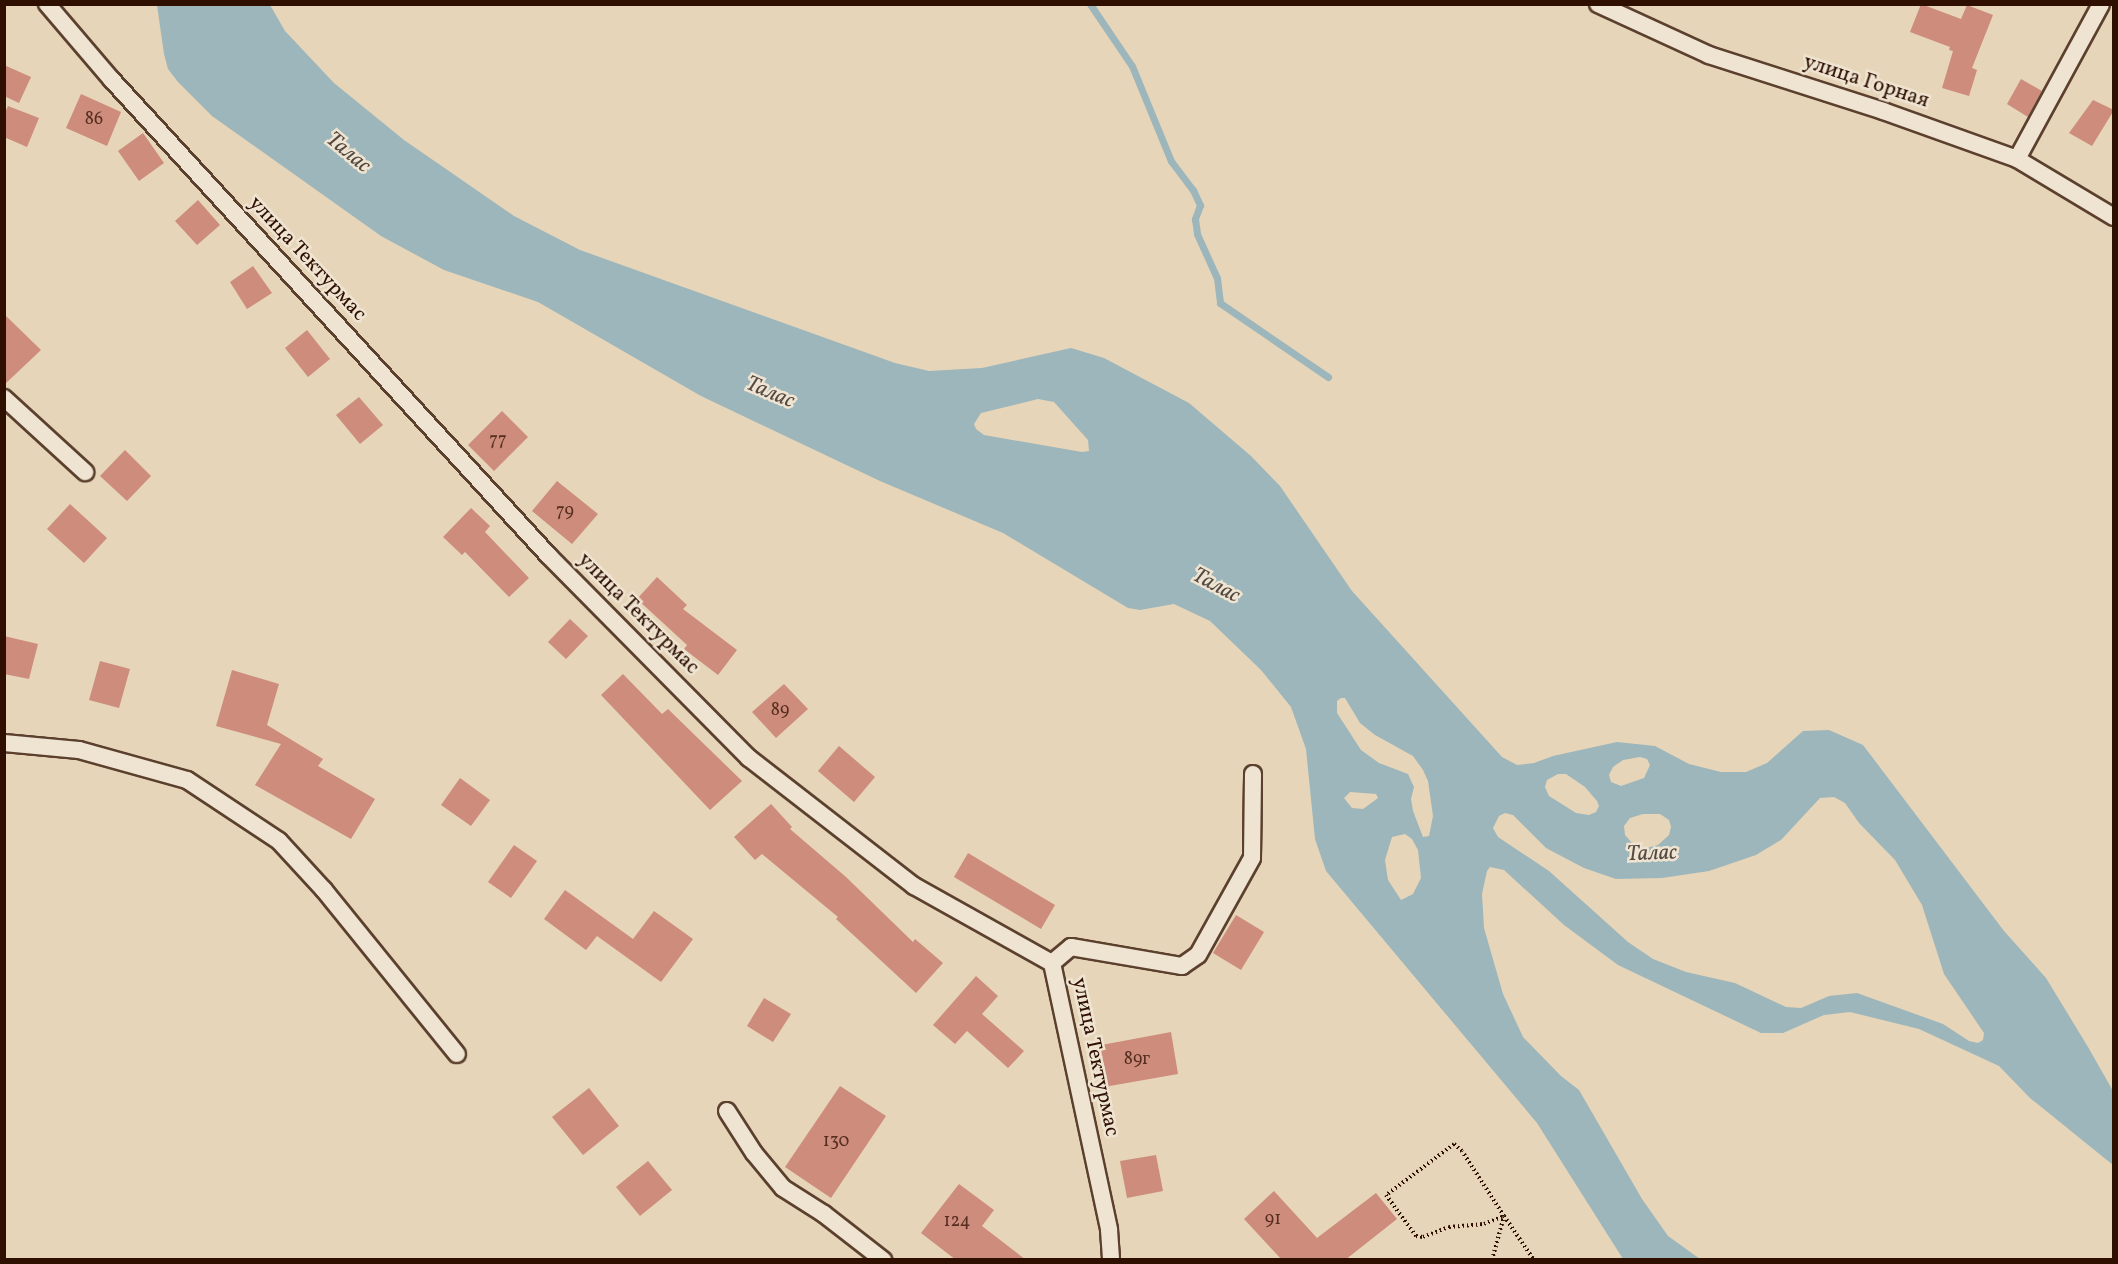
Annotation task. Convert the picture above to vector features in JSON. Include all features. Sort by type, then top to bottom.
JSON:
[{"type":"street","name":"улица Тектурмас","points":[[47,4],[112,80],[549,556],[749,758],[914,886],[1052,963],[1109,1230],[1111,1260]]},
{"type":"street","name":"улица Горная","points":[[1598,4],[1709,55],[1883,111],[2017,159],[2114,217]]},
{"type":"street","points":[[2017,159],[2101,4]]},
{"type":"street","points":[[4,398],[85,472]]},
{"type":"street","points":[[4,743],[79,750],[187,780],[279,841],[324,890],[457,1054]]},
{"type":"street","points":[[1052,963],[1071,947],[1182,966],[1198,955],[1252,858],[1253,774]]},
{"type":"street","points":[[727,1112],[754,1153],[783,1188],[824,1214],[884,1260]]},
{"type":"path","points":[[1504,1216],[1484,1224],[1449,1227],[1416,1236],[1386,1195],[1454,1144],[1462,1151],[1534,1260]]},
{"type":"path","points":[[1492,1260],[1504,1216]]},
{"type":"water","name":"Талас","points":[[157,5],[270,5],[285,31],[334,83],[404,140],[514,216],[580,250],[895,363],[929,371],[982,368],[1071,348],[1104,358],[1189,403],[1251,456],[1280,486],[1352,591],[1502,757],[1517,765],[1534,763],[1553,756],[1617,742],[1655,746],[1689,764],[1721,772],[1746,772],[1767,763],[1803,731],[1829,730],[1863,745],[2004,931],[2046,978],[2088,1047],[2113,1091],[2113,1165],[2030,1098],[1999,1066],[1919,1029],[1850,1012],[1824,1015],[1783,1033],[1761,1033],[1618,965],[1564,925],[1504,870],[1490,867],[1482,894],[1484,928],[1503,994],[1523,1037],[1561,1076],[1579,1090],[1642,1199],[1668,1236],[1700,1259],[1623,1259],[1537,1123],[1326,871],[1315,839],[1306,749],[1291,707],[1261,670],[1210,621],[1174,604],[1140,610],[1128,608],[1003,533],[880,481],[701,396],[538,302],[444,270],[381,236],[212,116],[178,82],[168,69]],"holes":[[[1038,399],[1054,402],[1088,440],[1089,451],[1082,452],[984,435],[976,429],[974,424],[981,413]],[[1345,698],[1360,723],[1375,735],[1413,756],[1428,781],[1433,816],[1429,836],[1423,837],[1413,811],[1411,799],[1414,787],[1408,774],[1379,763],[1361,750],[1337,713],[1337,701]],[[1640,757],[1647,759],[1650,765],[1644,778],[1621,786],[1611,782],[1609,775],[1613,767],[1623,760]],[[1558,774],[1566,774],[1585,787],[1599,806],[1596,812],[1589,815],[1576,813],[1549,796],[1545,787],[1547,780]],[[1350,792],[1376,794],[1378,798],[1363,809],[1352,808],[1344,798]],[[1834,797],[1845,803],[1859,823],[1895,860],[1922,905],[1944,974],[1984,1033],[1983,1040],[1978,1043],[1969,1041],[1943,1024],[1857,993],[1829,996],[1801,1008],[1786,1007],[1735,983],[1686,972],[1653,959],[1628,942],[1549,871],[1498,837],[1493,828],[1499,816],[1505,813],[1513,815],[1546,848],[1584,868],[1616,879],[1662,878],[1709,871],[1756,855],[1781,840],[1820,798]],[[1643,814],[1660,814],[1669,820],[1671,827],[1669,835],[1658,845],[1646,848],[1632,843],[1625,835],[1624,826],[1630,818]],[[1405,834],[1412,839],[1418,850],[1421,878],[1413,894],[1401,900],[1388,880],[1385,860],[1392,837]]]},
{"type":"building","points":[[1921,4],[1961,19],[1967,5],[1993,15],[1972,68],[1977,70],[1969,96],[1942,88],[1953,51],[1949,50],[1950,47],[1910,32]]},
{"type":"building","points":[[4,65],[31,77],[19,103],[4,96]]},
{"type":"building","points":[[2021,79],[2042,91],[2028,117],[2007,104]]},
{"type":"building","points":[[81,94],[121,112],[107,146],[66,128]]},
{"type":"building","points":[[2093,100],[2114,110],[2092,146],[2069,133]]},
{"type":"building","points":[[8,106],[39,118],[27,147],[4,137],[4,115]]},
{"type":"building","points":[[143,133],[164,163],[139,181],[118,151]]},
{"type":"building","points":[[198,200],[220,225],[197,245],[175,221]]},
{"type":"building","points":[[253,266],[272,293],[247,309],[230,282]]},
{"type":"building","points":[[4,314],[41,350],[4,385]]},
{"type":"building","points":[[307,330],[330,359],[308,377],[285,348]]},
{"type":"building","points":[[359,397],[383,425],[360,444],[336,415]]},
{"type":"building","points":[[502,411],[528,437],[494,471],[468,445]]},
{"type":"building","points":[[125,450],[151,476],[127,501],[100,476]]},
{"type":"building","points":[[557,481],[598,514],[572,544],[532,511]]},
{"type":"building","points":[[70,504],[107,538],[84,563],[47,529]]},
{"type":"building","points":[[471,508],[490,526],[485,532],[529,578],[509,597],[465,552],[462,555],[443,537]]},
{"type":"building","points":[[657,577],[687,605],[683,609],[737,650],[718,675],[684,649],[687,645],[637,599]]},
{"type":"building","points":[[570,619],[588,636],[566,659],[548,642]]},
{"type":"building","points":[[4,636],[38,644],[29,679],[4,674]]},
{"type":"building","points":[[100,661],[130,669],[119,708],[89,700]]},
{"type":"building","points":[[232,670],[279,684],[267,725],[323,759],[318,766],[375,799],[351,839],[255,785],[281,744],[216,726]]},
{"type":"building","points":[[623,674],[662,714],[668,709],[742,781],[710,810],[601,695]]},
{"type":"building","points":[[784,684],[808,709],[776,738],[752,712]]},
{"type":"building","points":[[839,746],[875,777],[854,802],[818,771]]},
{"type":"building","points":[[460,778],[490,800],[471,826],[441,805]]},
{"type":"building","points":[[771,804],[792,827],[790,829],[846,877],[913,942],[915,939],[943,963],[916,993],[836,919],[838,917],[762,854],[755,860],[734,837]]},
{"type":"building","points":[[514,845],[537,861],[511,898],[488,882]]},
{"type":"building","points":[[968,853],[1055,905],[1041,929],[954,877]]},
{"type":"building","points":[[565,890],[633,939],[654,911],[693,939],[661,982],[597,936],[586,950],[544,919]]},
{"type":"building","points":[[1236,915],[1264,932],[1241,970],[1213,953]]},
{"type":"building","points":[[976,976],[998,996],[982,1014],[1024,1051],[1008,1068],[967,1031],[955,1044],[933,1025]]},
{"type":"building","points":[[764,998],[791,1014],[773,1042],[747,1026]]},
{"type":"building","points":[[1171,1032],[1178,1074],[1104,1087],[1096,1046]]},
{"type":"building","points":[[840,1086],[886,1116],[831,1198],[785,1167]]},
{"type":"building","points":[[589,1088],[619,1126],[583,1155],[552,1117]]},
{"type":"building","points":[[1156,1155],[1163,1191],[1127,1198],[1120,1161]]},
{"type":"building","points":[[648,1161],[672,1190],[640,1216],[616,1187]]},
{"type":"building","points":[[959,1184],[994,1210],[982,1226],[1026,1260],[956,1260],[921,1233]]},
{"type":"building","points":[[1274,1191],[1317,1238],[1376,1193],[1397,1219],[1345,1260],[1282,1260],[1244,1219]]},
{"type":"waterway","points":[[1090,4],[1132,66],[1171,161],[1193,190],[1200,205],[1195,219],[1197,234],[1217,278],[1220,303],[1328,377]]}]
